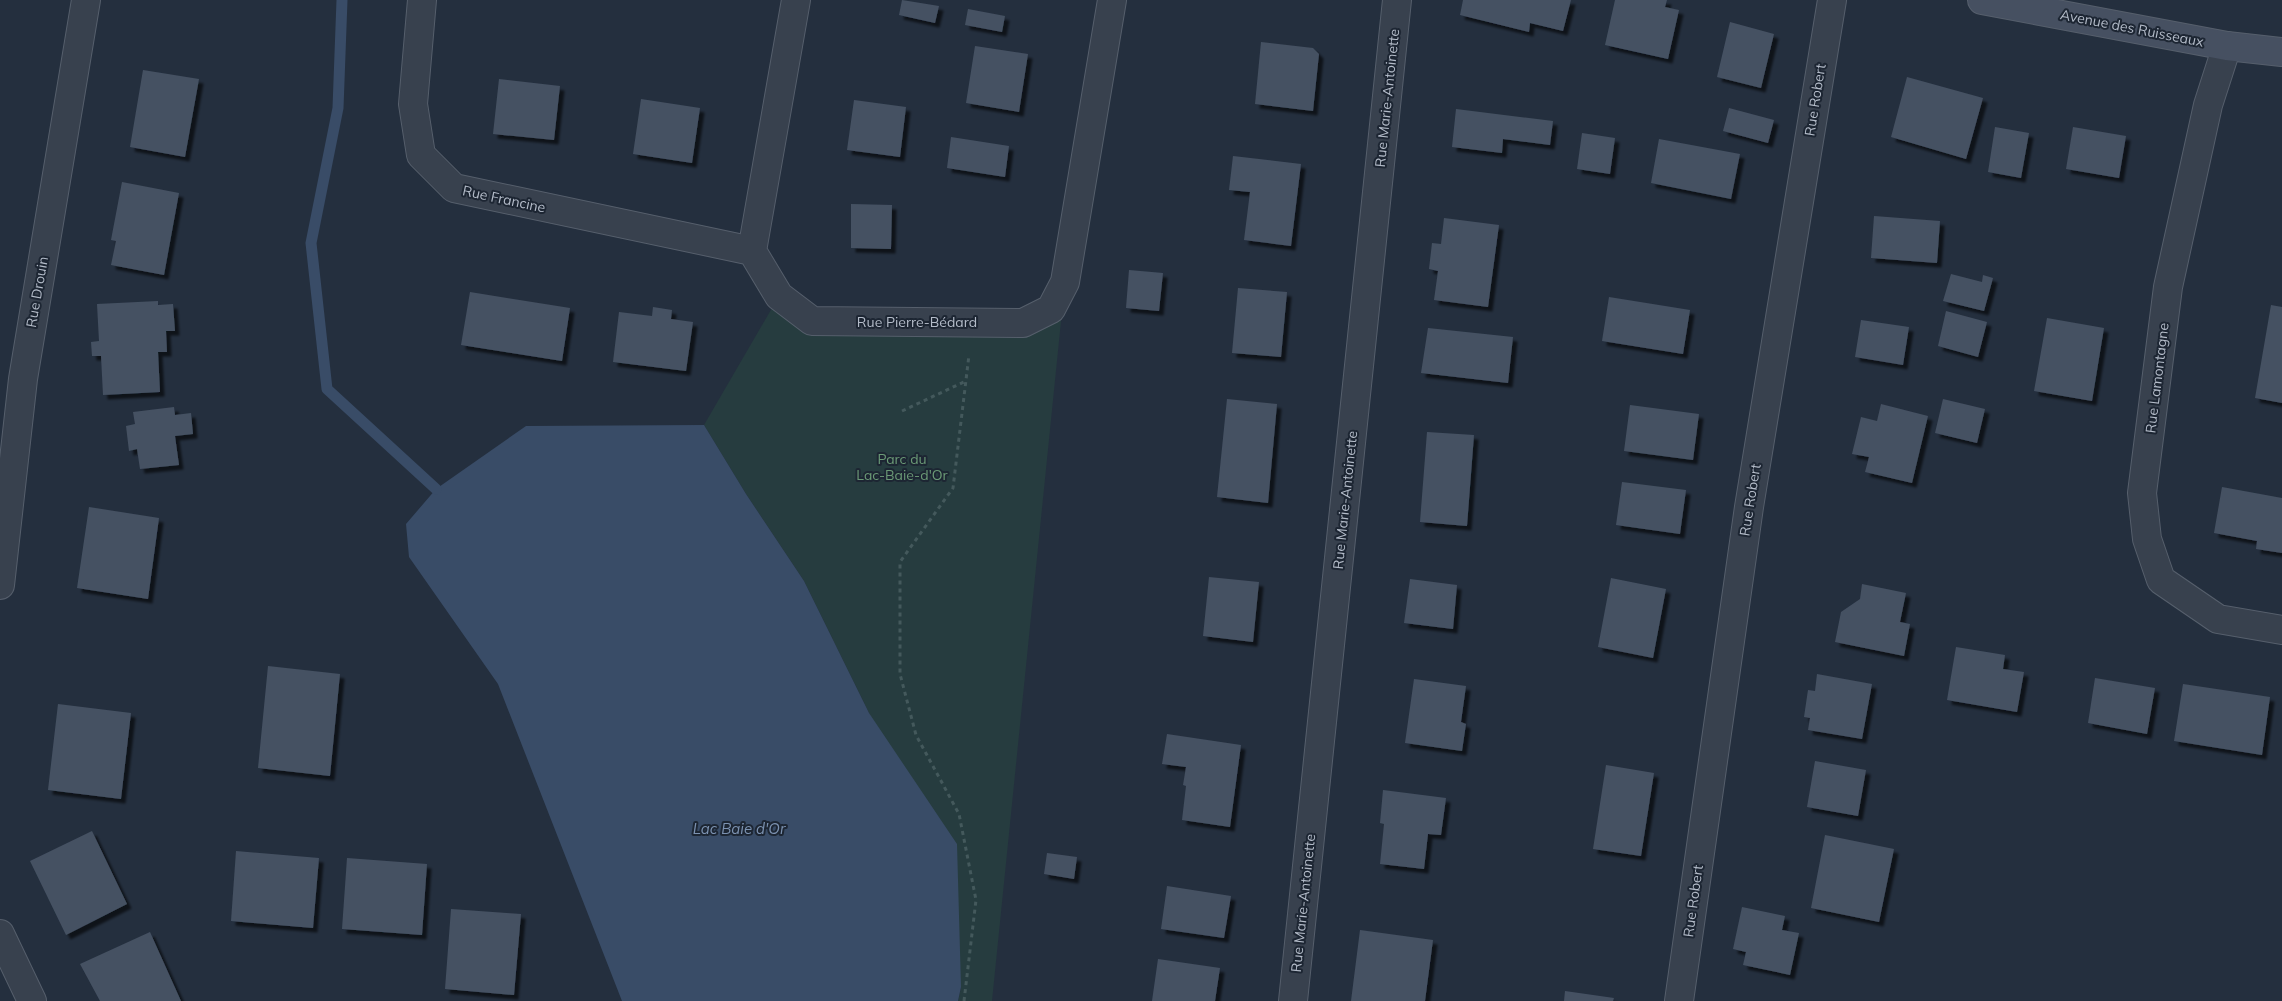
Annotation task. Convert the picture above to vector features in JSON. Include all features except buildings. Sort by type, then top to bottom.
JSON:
[{"type":"street","name":"Rue Drouin","points":[[0,585],[23,379],[86,0]]},
{"type":"street","name":"Rue Francine","points":[[422,0],[413,104],[421,155],[454,188],[752,251]]},
{"type":"street","points":[[752,251],[796,0]]},
{"type":"street","name":"Rue Pierre-Bédard","points":[[752,251],[779,296],[812,321],[1023,322],[1051,309],[1065,282],[1112,0]]},
{"type":"street","name":"Rue Marie-Antoinette","points":[[1293,1001],[1397,0]]},
{"type":"street","name":"Rue Robert","points":[[1679,1001],[1749,507],[1832,0]]},
{"type":"street","name":"Avenue des Ruisseaux","points":[[1982,0],[2227,46],[2282,52]]},
{"type":"street","name":"Rue Lamontagne","points":[[2227,46],[2208,105],[2168,287],[2142,492],[2148,539],[2161,580],[2218,619],[2282,630]]},
{"type":"street","points":[[0,934],[32,1001]]},
{"type":"path","points":[[964,1001],[976,900],[960,814],[916,736],[900,674],[900,562],[953,488],[974,322]]},
{"type":"path","points":[[902,411],[966,381]]},
{"type":"green space","name":"Parc du Lac-Baie-d'Or","points":[[1065,282],[992,1001],[958,1001],[961,987],[869,713],[804,581],[746,494],[704,425],[779,296],[812,321],[1023,323]]},
{"type":"water","name":"Lac Baie d'Or","points":[[704,425],[746,494],[804,581],[869,713],[957,844],[961,987],[958,1001],[622,1001],[498,684],[409,557],[406,524],[436,489],[526,426]]},
{"type":"waterway","points":[[342,0],[338,108],[311,243],[327,389],[436,489]]}]
